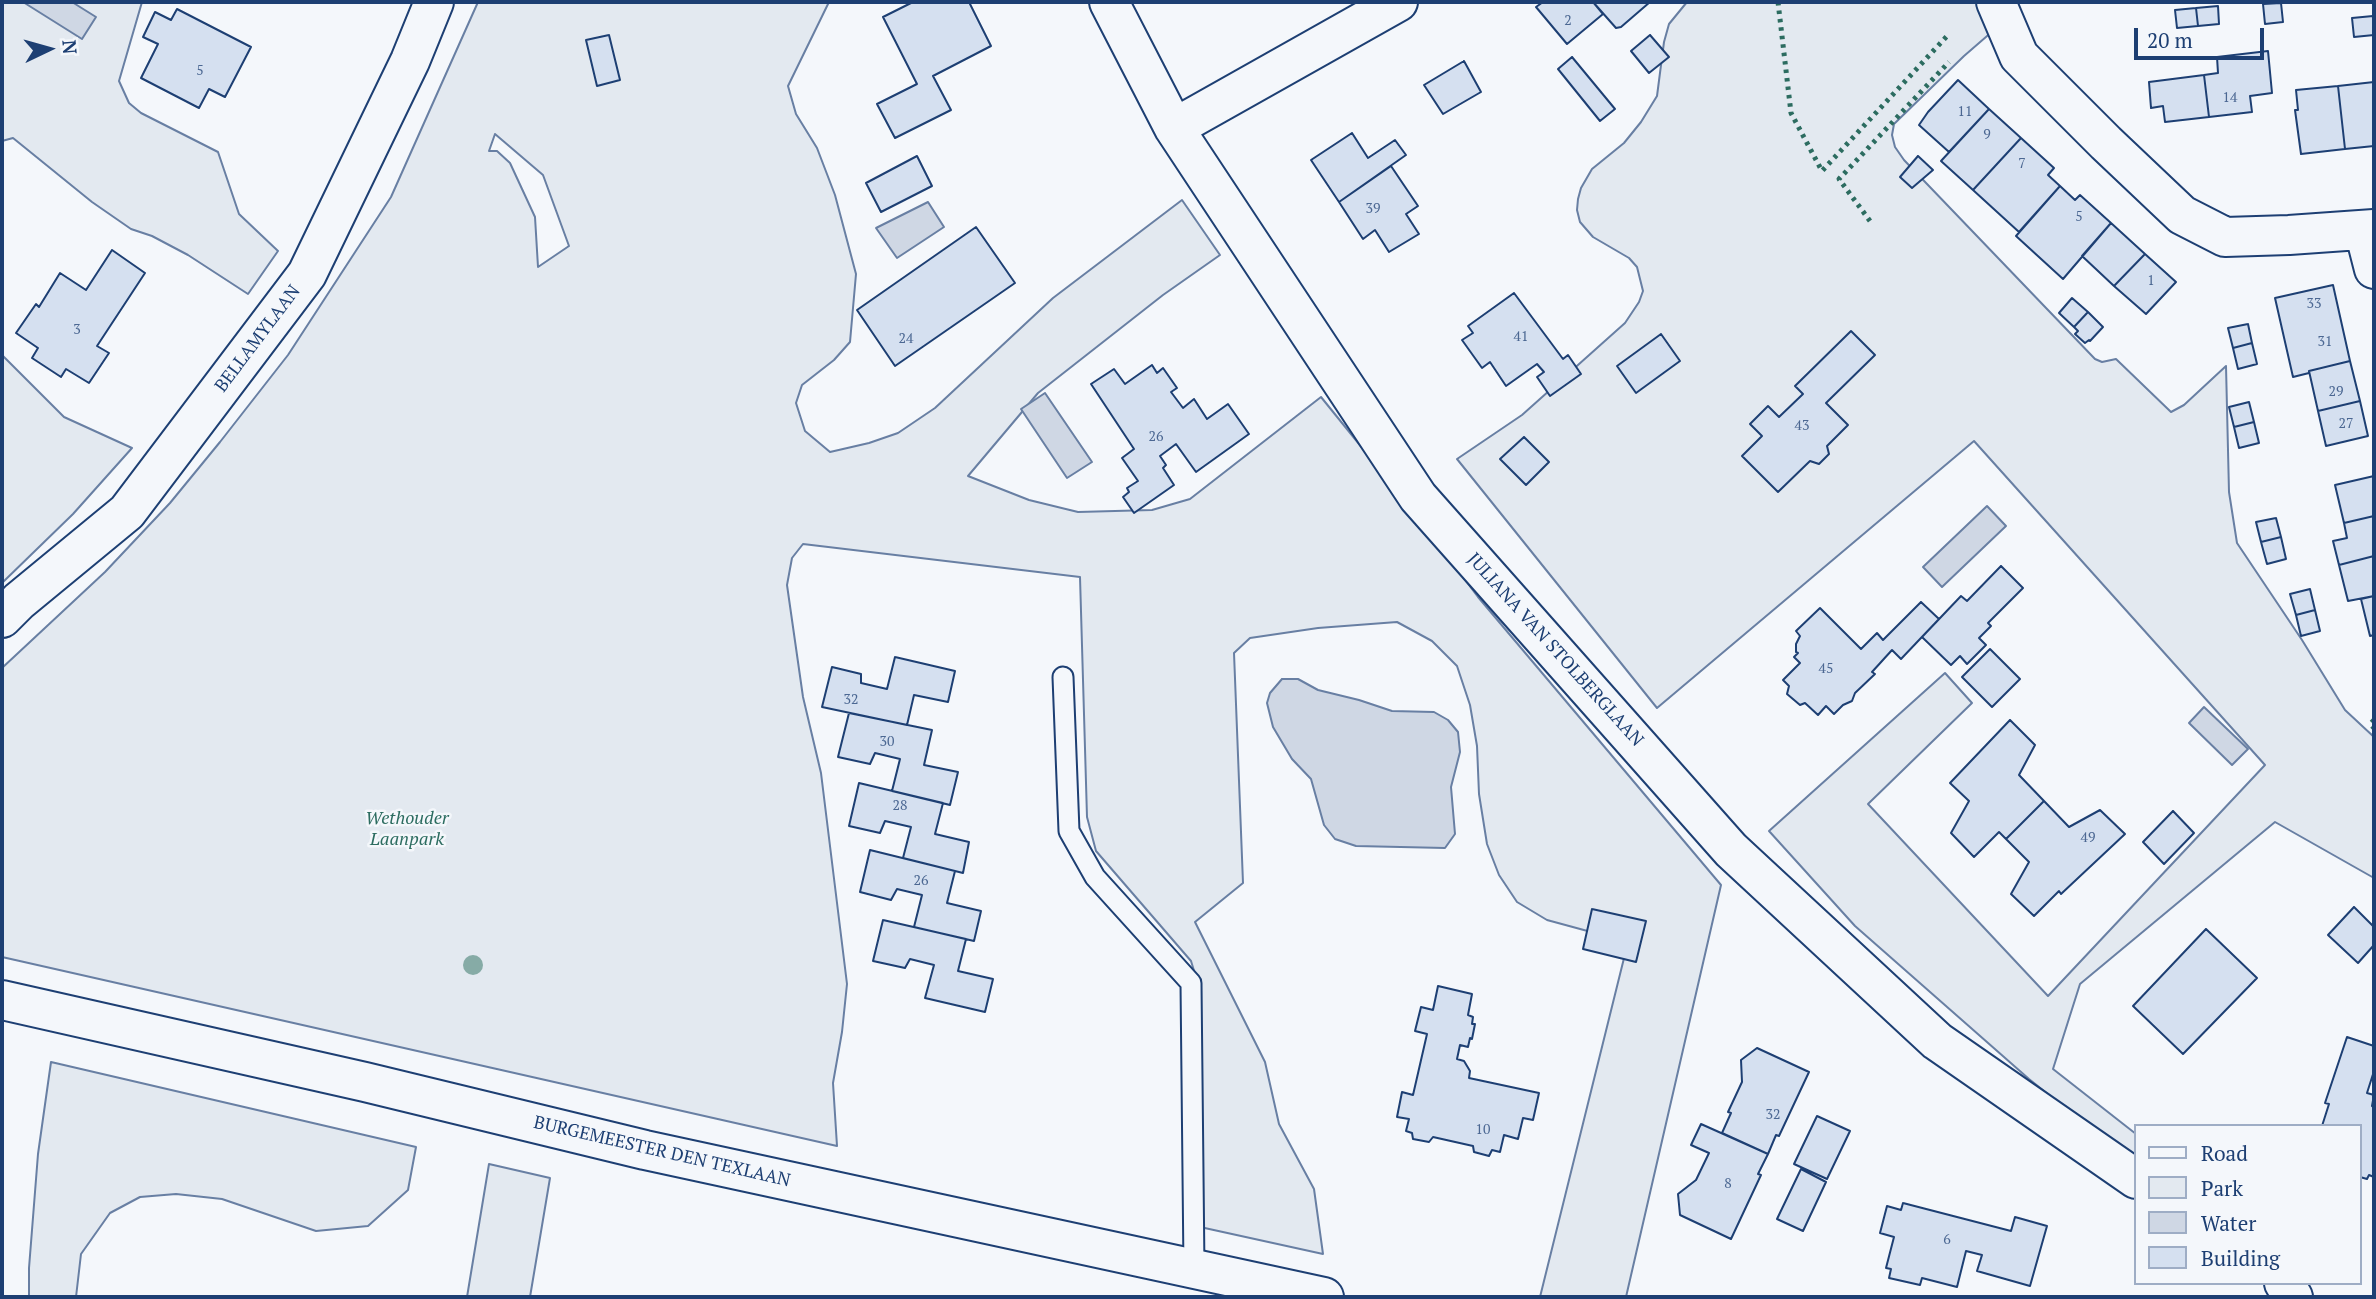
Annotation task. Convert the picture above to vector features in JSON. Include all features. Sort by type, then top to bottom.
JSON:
[{"type":"street","name":"BELLAMYLAAN","points":[[2,618],[127,512],[307,274],[410,61],[433,2]]},
{"type":"street","name":"JULIANA VAN STOLBERGLAAN","points":[[1109,2],[1174,128],[1418,497],[1731,850],[1937,1041],[2134,1178]]},
{"type":"street","points":[[1174,128],[1398,2]]},
{"type":"street","points":[[1996,2],[2019,56],[2106,144],[2182,215],[2225,237],[2369,229],[2374,269]]},
{"type":"street","name":"BURGEMEESTER DEN TEXLAAN","points":[[2,1000],[365,1082],[645,1150],[1324,1297]]},
{"type":"lane","points":[[1063,677],[1069,831],[1095,877],[1191,983],[1194,1269]]},
{"type":"green space","points":[[2,2],[142,2],[119,81],[129,103],[141,113],[218,152],[239,214],[278,251],[248,294],[188,255],[152,236],[131,229],[92,202],[13,138],[2,141]]},
{"type":"green space","name":"Wethouder Laanpark","points":[[478,2],[829,2],[788,86],[796,114],[817,148],[835,195],[856,274],[850,342],[834,360],[802,385],[796,403],[805,431],[830,452],[898,433],[935,408],[1053,298],[1182,200],[1220,255],[1163,295],[1038,393],[968,476],[1029,500],[1078,512],[1152,510],[1190,499],[1321,397],[1478,597],[1721,885],[1626,1297],[1540,1297],[1628,942],[1547,920],[1517,902],[1499,875],[1487,844],[1479,794],[1477,746],[1470,705],[1457,666],[1432,641],[1397,622],[1318,628],[1250,638],[1234,653],[1243,883],[1195,922],[1265,1062],[1279,1124],[1314,1189],[1323,1254],[1191,1225],[1199,987],[1191,961],[1096,851],[1087,817],[1080,577],[803,544],[792,558],[787,585],[803,697],[821,773],[847,984],[833,1083],[837,1146],[2,957],[2,668],[105,572],[170,503],[288,355],[391,197]],"holes":[[[495,134],[543,175],[569,246],[538,267],[535,217],[510,163],[497,151],[489,151]]]},
{"type":"green space","points":[[1687,2],[1979,2],[1994,30],[1894,124],[1892,135],[1895,147],[1904,160],[2095,359],[2102,362],[2116,359],[2171,412],[2184,405],[2226,366],[2229,492],[2237,543],[2345,710],[2374,737],[2374,878],[2275,822],[2080,984],[2053,1069],[2134,1132],[2134,1155],[2079,1119],[2029,1079],[1855,926],[1769,831],[1945,673],[1972,703],[1868,804],[2048,996],[2265,765],[1974,441],[1657,708],[1457,459],[1522,415],[1625,323],[1639,302],[1643,291],[1637,267],[1629,258],[1593,237],[1580,222],[1578,199],[1592,169],[1624,143],[1657,96],[1669,24]]},
{"type":"green space","points":[[2,355],[64,417],[132,448],[73,514],[2,583]]},
{"type":"green space","points":[[51,1062],[416,1147],[408,1190],[368,1226],[316,1231],[222,1199],[176,1194],[140,1197],[110,1213],[81,1254],[76,1297],[29,1297],[38,1154]]},
{"type":"green space","points":[[489,1164],[550,1178],[530,1297],[467,1297]]},
{"type":"water","points":[[23,2],[72,2],[96,17],[82,39]]},
{"type":"water","points":[[928,202],[944,227],[897,258],[876,228]]},
{"type":"water","points":[[1045,393],[1092,462],[1067,478],[1021,409]]},
{"type":"water","points":[[1987,506],[2006,526],[1942,587],[1923,567]]},
{"type":"water","points":[[1282,679],[1298,679],[1318,690],[1392,711],[1434,712],[1448,720],[1458,732],[1460,752],[1451,787],[1455,834],[1445,848],[1356,846],[1335,839],[1324,825],[1311,779],[1292,759],[1273,727],[1267,703],[1270,693]]},
{"type":"water","points":[[2204,707],[2248,749],[2232,765],[2189,723]]},
{"type":"building","points":[[913,2],[969,2],[991,46],[933,76],[951,110],[895,138],[877,104],[917,84],[883,17]]},
{"type":"building","points":[[1543,2],[1593,2],[1603,14],[1567,44],[1536,7]]},
{"type":"building","points":[[1593,2],[1650,2],[1621,27],[1616,28]]},
{"type":"building","points":[[2281,3],[2283,22],[2265,24],[2263,4]]},
{"type":"building","points":[[2218,6],[2219,24],[2198,26],[2196,8]]},
{"type":"building","points":[[2196,8],[2198,26],[2177,28],[2175,10]]},
{"type":"building","points":[[177,9],[251,47],[225,97],[209,89],[199,108],[141,78],[158,44],[143,37],[155,12],[171,20]]},
{"type":"building","points":[[2373,16],[2374,35],[2354,37],[2352,18]]},
{"type":"building","points":[[609,35],[620,80],[597,86],[586,40]]},
{"type":"building","points":[[1650,35],[1669,57],[1649,73],[1631,51]]},
{"type":"building","points":[[2268,51],[2272,93],[2250,96],[2252,112],[2209,117],[2204,75],[2218,73],[2217,57]]},
{"type":"building","points":[[1572,57],[1615,109],[1600,121],[1558,69]]},
{"type":"building","points":[[1464,61],[1481,92],[1443,114],[1424,85]]},
{"type":"building","points":[[2204,75],[2209,117],[2165,122],[2163,106],[2151,108],[2149,82]]},
{"type":"building","points":[[1958,80],[1989,109],[1949,152],[1919,125]]},
{"type":"building","points":[[2374,82],[2374,146],[2345,149],[2338,86]]},
{"type":"building","points":[[2338,86],[2345,149],[2301,154],[2295,110],[2298,110],[2296,90]]},
{"type":"building","points":[[1989,109],[2021,138],[1973,190],[1941,161]]},
{"type":"building","points":[[1352,133],[1368,158],[1395,140],[1406,155],[1339,202],[1311,160]]},
{"type":"building","points":[[2021,138],[2054,168],[2048,175],[2060,186],[2019,232],[1973,190]]},
{"type":"building","points":[[917,156],[932,186],[881,212],[866,183]]},
{"type":"building","points":[[1918,156],[1933,170],[1912,188],[1900,177]]},
{"type":"building","points":[[1391,166],[1418,206],[1406,214],[1419,234],[1389,252],[1375,230],[1363,239],[1339,202]]},
{"type":"building","points":[[2060,186],[2075,200],[2080,195],[2111,223],[2063,279],[2016,236]]},
{"type":"building","points":[[2111,223],[2145,254],[2114,286],[2082,256]]},
{"type":"building","points":[[976,227],[1015,283],[895,366],[857,310]]},
{"type":"building","points":[[112,250],[145,273],[97,346],[109,353],[89,383],[66,369],[61,377],[32,358],[38,348],[16,333],[36,304],[39,307],[60,273],[86,290]]},
{"type":"building","points":[[2145,254],[2176,282],[2146,314],[2114,286]]},
{"type":"building","points":[[2333,285],[2350,361],[2293,377],[2275,298]]},
{"type":"building","points":[[1514,293],[1563,359],[1568,355],[1581,374],[1550,396],[1537,377],[1544,372],[1537,364],[1506,386],[1490,362],[1482,368],[1462,340],[1473,333],[1468,326]]},
{"type":"building","points":[[2072,298],[2088,312],[2074,327],[2059,313]]},
{"type":"building","points":[[2088,312],[2103,327],[2085,343],[2075,334],[2078,331],[2074,327]]},
{"type":"building","points":[[2248,324],[2252,343],[2233,348],[2228,328]]},
{"type":"building","points":[[1851,331],[1875,355],[1826,403],[1848,425],[1827,446],[1829,454],[1819,464],[1810,461],[1778,492],[1742,456],[1762,436],[1750,424],[1768,406],[1779,417],[1803,394],[1795,386]]},
{"type":"building","points":[[1661,334],[1680,361],[1636,393],[1617,366]]},
{"type":"building","points":[[2252,343],[2257,364],[2238,369],[2233,348]]},
{"type":"building","points":[[2350,361],[2360,401],[2318,411],[2309,371]]},
{"type":"building","points":[[1152,365],[1157,373],[1163,368],[1177,388],[1171,392],[1183,408],[1194,399],[1207,419],[1228,404],[1249,434],[1196,472],[1176,444],[1160,456],[1166,465],[1163,468],[1174,485],[1134,513],[1123,497],[1129,492],[1127,488],[1138,481],[1122,458],[1134,449],[1091,384],[1114,369],[1125,384]]},
{"type":"building","points":[[2360,401],[2368,436],[2326,446],[2318,411]]},
{"type":"building","points":[[2249,402],[2254,422],[2234,427],[2229,407]]},
{"type":"building","points":[[2254,422],[2259,443],[2239,448],[2234,427]]},
{"type":"building","points":[[1524,437],[1549,462],[1526,485],[1500,459]]},
{"type":"building","points":[[2374,476],[2374,516],[2344,523],[2335,485]]},
{"type":"building","points":[[2374,516],[2374,556],[2339,565],[2333,541],[2347,538],[2344,523]]},
{"type":"building","points":[[2276,518],[2281,537],[2261,542],[2256,522]]},
{"type":"building","points":[[2281,537],[2286,559],[2267,564],[2261,542]]},
{"type":"building","points":[[2374,556],[2374,596],[2348,601],[2339,565]]},
{"type":"building","points":[[2001,566],[2023,588],[1988,623],[1991,626],[1979,638],[1986,645],[1967,664],[1960,656],[1951,665],[1922,637],[1961,596],[1967,601]]},
{"type":"building","points":[[2310,589],[2315,610],[2296,615],[2290,594]]},
{"type":"building","points":[[2374,596],[2374,635],[2370,636],[2361,599]]},
{"type":"building","points":[[1921,602],[1939,619],[1901,659],[1892,650],[1872,672],[1875,674],[1855,693],[1852,701],[1834,714],[1826,706],[1818,715],[1805,703],[1800,705],[1787,694],[1789,686],[1783,680],[1800,663],[1794,657],[1798,653],[1796,644],[1800,636],[1796,631],[1820,608],[1861,649],[1877,633],[1883,640]]},
{"type":"building","points":[[2315,610],[2320,631],[2301,636],[2296,615]]},
{"type":"building","points":[[1990,649],[2020,679],[1992,707],[1962,677]]},
{"type":"building","points":[[895,657],[955,671],[948,702],[914,695],[907,725],[822,707],[832,667],[861,674],[861,683],[887,689]]},
{"type":"building","points":[[849,713],[932,730],[924,765],[958,772],[950,805],[892,791],[900,759],[875,753],[870,764],[838,757]]},
{"type":"building","points":[[2010,720],[2035,745],[2019,775],[2044,801],[2006,839],[1999,832],[1974,857],[1951,833],[1969,801],[1950,783]]},
{"type":"building","points":[[859,783],[943,803],[935,834],[969,842],[963,873],[903,858],[911,827],[885,821],[880,833],[849,826]]},
{"type":"building","points":[[2044,801],[2069,827],[2100,810],[2125,834],[2034,916],[2011,894],[2029,862],[2006,839]]},
{"type":"building","points":[[2173,811],[2194,833],[2164,864],[2143,842]]},
{"type":"building","points":[[870,850],[955,871],[947,903],[981,911],[974,941],[914,927],[922,895],[897,889],[891,900],[860,892]]},
{"type":"building","points":[[2354,907],[2374,927],[2374,945],[2358,963],[2328,935]]},
{"type":"building","points":[[1592,909],[1646,921],[1636,962],[1583,949]]},
{"type":"building","points":[[883,920],[966,939],[958,971],[993,979],[985,1012],[925,998],[934,965],[910,959],[905,968],[873,961]]},
{"type":"building","points":[[2206,929],[2257,978],[2183,1054],[2133,1006]]},
{"type":"building","points":[[1438,986],[1472,994],[1468,1015],[1473,1017],[1472,1024],[1475,1024],[1472,1039],[1470,1038],[1468,1047],[1460,1045],[1457,1059],[1464,1061],[1470,1071],[1469,1078],[1539,1093],[1533,1120],[1523,1118],[1518,1139],[1504,1135],[1500,1152],[1492,1150],[1489,1156],[1474,1152],[1473,1146],[1433,1137],[1429,1142],[1413,1139],[1412,1133],[1406,1131],[1409,1119],[1397,1117],[1402,1092],[1413,1095],[1427,1034],[1415,1031],[1421,1007],[1433,1010]]},
{"type":"building","points":[[2347,1037],[2374,1046],[2374,1071],[2367,1093],[2374,1095],[2374,1177],[2369,1175],[2367,1179],[2362,1178],[2362,1124],[2323,1124],[2329,1104],[2325,1103]]},
{"type":"building","points":[[1757,1048],[1809,1072],[1768,1154],[1722,1133],[1742,1082],[1741,1060]]},
{"type":"building","points":[[1817,1116],[1850,1131],[1827,1179],[1794,1164]]},
{"type":"building","points":[[1701,1124],[1768,1154],[1731,1239],[1680,1215],[1678,1194],[1696,1180],[1709,1153],[1691,1145]]},
{"type":"building","points":[[1801,1169],[1826,1182],[1803,1231],[1777,1219]]},
{"type":"building","points":[[1903,1203],[2011,1231],[2015,1217],[2047,1226],[2030,1286],[1977,1271],[1982,1255],[1966,1251],[1957,1287],[1922,1278],[1920,1285],[1889,1278],[1891,1269],[1886,1268],[1894,1237],[1880,1233],[1887,1206],[1901,1210]]},
{"type":"hedge","points":[[1778,2],[1791,113],[1822,171],[1948,35]]},
{"type":"hedge","points":[[1870,221],[1839,179],[1949,62]]},
{"type":"hedge","points":[[2374,720],[2370,724],[2374,728]]}]
